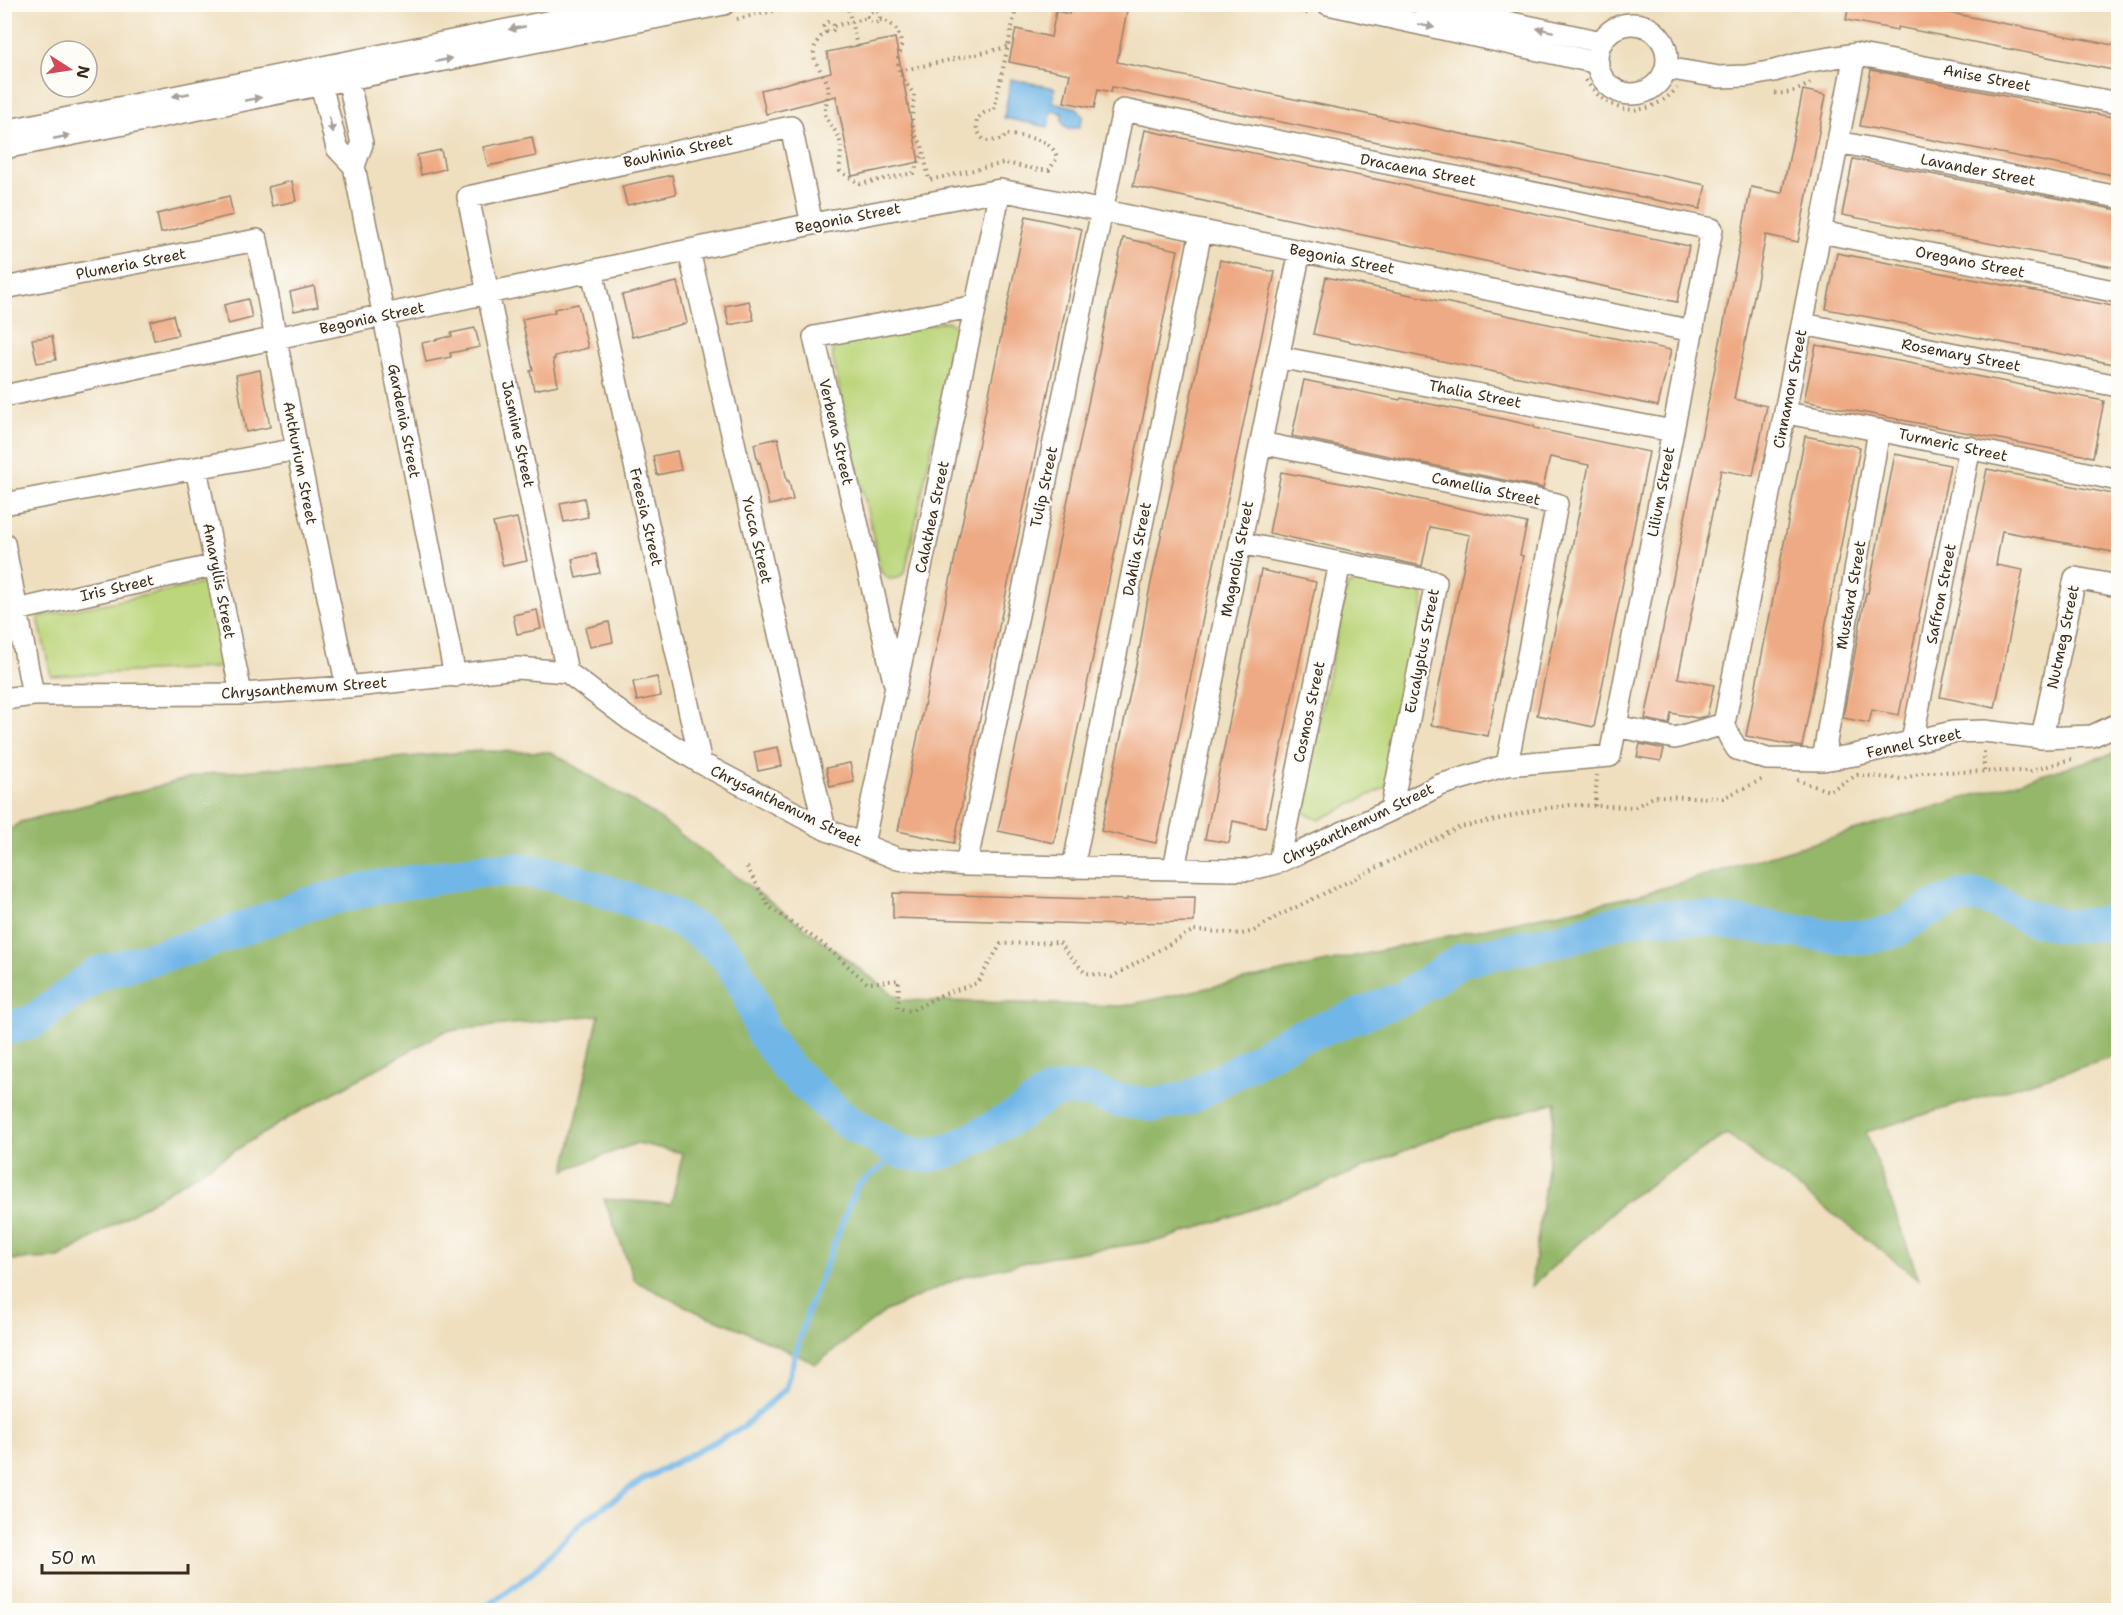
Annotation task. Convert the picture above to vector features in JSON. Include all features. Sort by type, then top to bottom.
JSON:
[{"type":"street","points":[[4,148],[636,4]]},
{"type":"street","points":[[1328,4],[1598,63]]},
{"type":"street","points":[[1422,4],[1602,42]]},
{"type":"street","points":[[347,71],[729,12]]},
{"type":"street","points":[[1632,24],[1650,29],[1662,42],[1667,59],[1662,77],[1648,91],[1630,94],[1612,88],[1600,72],[1598,63],[1602,42],[1615,29],[1623,26],[1632,24]]},
{"type":"street","name":"Anise Street","points":[[1666,68],[1719,77],[1746,76],[1804,62],[1855,54],[2118,103]]},
{"type":"street","name":"Cinnamon Street","points":[[1724,724],[1855,54]]},
{"type":"street","name":"Gardenia Street","points":[[347,71],[362,144],[354,166],[455,676]]},
{"type":"street","points":[[4,130],[319,77]]},
{"type":"street","name":"Gardenia Street","points":[[319,77],[337,148],[354,166]]},
{"type":"street","name":"Tulip Street","points":[[966,865],[1123,110]]},
{"type":"street","name":"Dracaena Street","points":[[1123,110],[1712,229]]},
{"type":"street","name":"Bauhinia Street","points":[[468,197],[791,127],[812,224]]},
{"type":"street","name":"Lavander Street","points":[[1838,142],[2118,197]]},
{"type":"street","name":"Begonia Street","points":[[4,396],[812,224],[1000,190],[1693,331]]},
{"type":"street","name":"Calathea Street","points":[[863,844],[1000,190]]},
{"type":"street","name":"Jasmine Street","points":[[468,197],[567,672]]},
{"type":"street","name":"Lilium Street","points":[[1604,756],[1616,726],[1712,229]]},
{"type":"street","name":"Dahlia Street","points":[[1073,868],[1201,231]]},
{"type":"street","name":"Oregano Street","points":[[1821,232],[2118,292]]},
{"type":"street","name":"Plumeria Street","points":[[4,288],[257,240]]},
{"type":"street","name":"Anthurium Street","points":[[257,240],[297,449],[347,687]]},
{"type":"street","name":"Yucca Street","points":[[688,251],[825,829]]},
{"type":"street","name":"Magnolia Street","points":[[1174,868],[1299,251]]},
{"type":"street","name":"Freesia Street","points":[[591,271],[701,764]]},
{"type":"street","name":"Verbena Street","points":[[896,687],[814,337],[976,306]]},
{"type":"street","name":"Rosemary Street","points":[[1803,324],[2118,386]]},
{"type":"street","name":"Thalia Street","points":[[1278,357],[1673,431]]},
{"type":"street","name":"Turmeric Street","points":[[1786,412],[1970,447],[2041,465],[2118,478]]},
{"type":"street","name":"Mustard Street","points":[[1823,760],[1879,430]]},
{"type":"street","name":"Camellia Street","points":[[1261,443],[1557,504],[1507,765]]},
{"type":"street","name":"Saffron Street","points":[[1912,741],[1970,447]]},
{"type":"street","points":[[4,504],[297,449]]},
{"type":"street","name":"Amaryllis Street","points":[[196,468],[241,694]]},
{"type":"street","points":[[4,543],[33,695]]},
{"type":"street","name":"Eucalyptus Street","points":[[1240,543],[1436,582],[1391,810]]},
{"type":"street","name":"Cosmos Street","points":[[1279,862],[1340,563]]},
{"type":"street","name":"Iris Street","points":[[17,610],[216,565]]},
{"type":"street","name":"Nutmeg Street","points":[[2042,738],[2075,578],[2118,586]]},
{"type":"street","name":"Chrysanthemum Street","points":[[4,699],[33,695],[241,694],[347,687],[517,668],[567,672],[629,719],[701,764],[825,829],[898,859],[966,865],[1249,870],[1279,862],[1391,810],[1440,784],[1507,765],[1604,756]]},
{"type":"street","points":[[1616,726],[1675,738],[1724,724]]},
{"type":"street","name":"Fennel Street","points":[[1724,724],[1737,749],[1767,759],[1823,760],[1855,755],[1953,732],[1984,731],[2042,738],[2092,736],[2118,724]]},
{"type":"path","points":[[729,12],[805,4]]},
{"type":"path","points":[[847,4],[857,46]]},
{"type":"path","points":[[868,18],[872,23],[880,20],[889,23],[898,31],[901,44],[897,61],[904,82],[914,94],[913,127],[921,145],[928,180],[1005,163],[1049,170],[1057,158],[1055,150],[1049,143],[1007,134],[1002,140],[985,141],[978,135],[976,124],[978,117],[985,111],[993,110],[1017,4]]},
{"type":"path","points":[[834,26],[868,18],[875,11],[879,13],[880,20]]},
{"type":"path","points":[[826,32],[824,29],[826,23],[833,23],[834,26]]},
{"type":"path","points":[[834,26],[832,32],[826,32],[819,38],[814,49],[814,59],[827,84],[829,99],[825,109],[826,117],[835,130],[842,148],[839,161],[840,171],[860,184],[912,173],[923,154]]},
{"type":"path","points":[[900,71],[1008,47]]},
{"type":"path","points":[[1789,777],[1829,791],[1857,775],[1902,779],[1926,772],[2031,771],[2084,755]]},
{"type":"path","points":[[1595,806],[1604,756]]},
{"type":"path","points":[[747,867],[769,907],[823,944],[867,983],[899,980],[898,1008],[911,1011],[941,995],[977,983],[1001,944],[1059,942],[1085,973],[1112,976],[1194,930],[1242,934],[1254,931],[1278,916],[1460,827],[1534,810],[1571,805],[1635,807],[1655,796],[1723,798],[1764,779],[1773,778]]},
{"type":"green space","points":[[947,321],[954,325],[956,333],[905,572],[898,578],[889,579],[881,571],[833,359],[833,349],[837,343]]},
{"type":"green space","points":[[1367,581],[1413,590],[1420,593],[1424,599],[1386,787],[1319,820],[1307,814],[1302,803],[1347,586],[1354,582]]},
{"type":"green space","points":[[212,582],[229,667],[51,676],[38,617]]},
{"type":"green space","points":[[479,751],[551,752],[652,813],[901,1000],[1123,1006],[1639,895],[2118,752],[2118,1056],[1866,1132],[1919,1279],[1727,1134],[1623,1202],[1531,1287],[1556,1102],[1437,1137],[1315,1188],[1162,1240],[1047,1257],[960,1278],[886,1311],[816,1364],[736,1327],[697,1312],[635,1281],[604,1199],[671,1204],[683,1153],[637,1143],[565,1170],[599,1015],[445,1031],[290,1117],[59,1258],[5,1260],[5,834],[20,822],[205,774]]},
{"type":"water","points":[[1011,79],[1055,88],[1053,102],[1077,108],[1083,117],[1079,127],[1068,129],[1062,122],[1062,113],[1052,110],[1048,127],[1004,118]]},
{"type":"building","points":[[1071,4],[1096,4],[1127,11],[1117,62],[1706,185],[1700,209],[1112,87],[1111,92],[1098,89],[1094,108],[1064,102],[1070,74],[1009,62],[1016,29],[1051,37],[1056,11],[1069,14]]},
{"type":"building","points":[[1849,4],[1905,4],[2118,46],[2118,71],[1898,27],[1897,30],[1846,20]]},
{"type":"building","points":[[895,38],[919,162],[852,176],[836,96],[766,114],[761,90],[831,72],[827,52]]},
{"type":"building","points":[[1871,70],[2118,118],[2118,176],[1860,126]]},
{"type":"building","points":[[1803,90],[1826,95],[1798,242],[1766,235],[1734,399],[1767,406],[1753,476],[1721,470],[1678,678],[1714,685],[1707,716],[1697,718],[1671,713],[1669,724],[1645,719],[1751,187],[1782,193]]},
{"type":"building","points":[[1145,130],[1689,246],[1677,302],[1133,186]]},
{"type":"building","points":[[532,137],[536,156],[488,166],[483,147]]},
{"type":"building","points":[[441,150],[445,169],[421,175],[417,155]]},
{"type":"building","points":[[1853,159],[2118,210],[2118,268],[1842,215]]},
{"type":"building","points":[[672,175],[676,194],[627,205],[622,186]]},
{"type":"building","points":[[292,181],[296,201],[272,206],[268,187]]},
{"type":"building","points":[[229,196],[233,215],[161,233],[157,214]]},
{"type":"building","points":[[1026,216],[1082,229],[954,843],[898,831]]},
{"type":"building","points":[[1123,238],[1178,250],[1054,843],[998,831]]},
{"type":"building","points":[[1837,253],[2118,307],[2118,343],[2114,364],[1826,309]]},
{"type":"building","points":[[1220,260],[1275,272],[1156,843],[1101,831]]},
{"type":"building","points":[[1326,277],[1671,350],[1658,406],[1313,334]]},
{"type":"building","points":[[677,282],[687,323],[632,337],[622,295]]},
{"type":"building","points":[[314,286],[318,306],[294,311],[290,292]]},
{"type":"building","points":[[248,299],[252,318],[228,324],[224,305]]},
{"type":"building","points":[[749,301],[754,320],[729,325],[725,306]]},
{"type":"building","points":[[578,304],[588,348],[555,356],[553,359],[558,385],[534,390],[530,371],[533,370],[522,319]]},
{"type":"building","points":[[173,315],[178,335],[154,340],[150,321]]},
{"type":"building","points":[[475,328],[480,347],[450,353],[451,357],[426,362],[422,343]]},
{"type":"building","points":[[52,336],[56,360],[37,363],[32,339]]},
{"type":"building","points":[[1816,345],[2104,401],[2093,457],[1804,401]]},
{"type":"building","points":[[260,370],[270,427],[246,432],[236,375]]},
{"type":"building","points":[[1304,380],[1494,417],[1534,426],[1534,428],[1649,452],[1594,727],[1537,715],[1589,465],[1550,457],[1543,488],[1292,436]]},
{"type":"building","points":[[1805,436],[1860,447],[1802,747],[1746,736]]},
{"type":"building","points":[[778,438],[793,500],[769,505],[754,444]]},
{"type":"building","points":[[677,451],[681,470],[657,475],[653,456]]},
{"type":"building","points":[[1895,454],[1950,465],[1899,715],[1872,710],[1869,723],[1843,718]]},
{"type":"building","points":[[1987,469],[2118,495],[2118,553],[2002,531],[1996,565],[2023,570],[1995,708],[1940,697]]},
{"type":"building","points":[[1281,472],[1368,488],[1527,523],[1520,555],[1523,556],[1488,736],[1431,725],[1470,535],[1430,527],[1422,566],[1269,533]]},
{"type":"building","points":[[584,498],[588,517],[564,522],[560,503]]},
{"type":"building","points":[[517,518],[527,561],[503,566],[493,523]]},
{"type":"building","points":[[596,554],[600,573],[576,578],[572,559]]},
{"type":"building","points":[[1261,570],[1316,582],[1265,828],[1233,821],[1229,843],[1205,839]]},
{"type":"building","points":[[537,610],[541,629],[517,634],[513,615]]},
{"type":"building","points":[[609,622],[613,642],[590,647],[585,628]]},
{"type":"building","points":[[657,677],[661,696],[637,701],[633,682]]},
{"type":"building","points":[[1640,744],[1664,749],[1661,761],[1637,757]]},
{"type":"building","points":[[778,747],[782,766],[758,771],[754,752]]},
{"type":"building","points":[[850,763],[854,782],[830,787],[826,768]]},
{"type":"building","points":[[893,893],[1127,900],[1127,898],[1195,897],[1194,922],[1123,923],[1123,925],[893,918]]},
{"type":"waterway","points":[[4,1029],[32,1022],[98,973],[192,947],[311,903],[378,887],[486,870],[522,870],[561,876],[639,903],[667,913],[701,933],[728,957],[748,991],[762,1032],[788,1068],[845,1120],[901,1152],[928,1156],[954,1149],[1019,1114],[1047,1094],[1065,1089],[1089,1091],[1117,1100],[1155,1105],[1189,1098],[1297,1037],[1332,1026],[1405,997],[1463,959],[1561,940],[1645,916],[1699,918],[1839,937],[1870,937],[1895,931],[1929,910],[1961,896],[1984,897],[2031,918],[2064,926],[2104,924],[2118,918]]},
{"type":"waterway","points":[[482,1610],[532,1573],[583,1521],[642,1480],[743,1427],[785,1389],[809,1307],[857,1186],[901,1152]]}]
